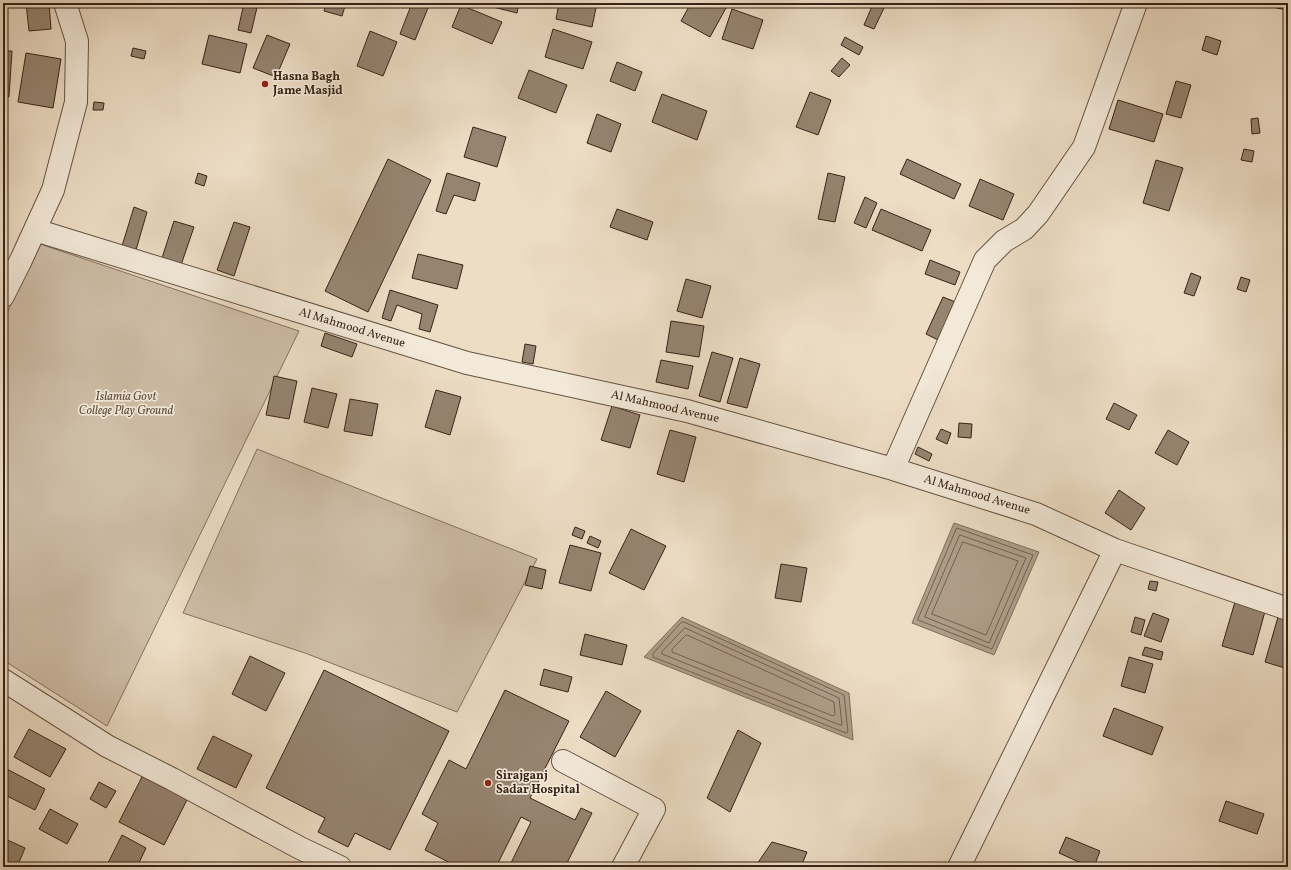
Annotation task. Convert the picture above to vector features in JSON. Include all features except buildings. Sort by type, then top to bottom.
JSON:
[{"type":"street","points":[[3,296],[54,190],[76,102],[77,41],[65,3]]},
{"type":"street","points":[[893,469],[985,260],[993,250],[1024,228],[1038,214],[1084,147],[1136,3]]},
{"type":"street","name":"Al Mahmood Avenue","points":[[35,230],[467,363],[687,411],[893,469],[1036,514],[1115,550],[1288,609]]},
{"type":"street","points":[[959,867],[1115,550]]},
{"type":"street","points":[[3,680],[106,746],[172,779],[300,848],[340,867]]},
{"type":"street","points":[[563,762],[654,809],[623,867]]},
{"type":"green space","name":"Islamia Govt College Play Ground","points":[[40,244],[299,331],[107,726],[3,660],[3,321]]},
{"type":"green space","points":[[257,449],[537,559],[457,712],[305,653],[183,613]]},
{"type":"water","points":[[954,523],[1039,552],[994,655],[912,623]]},
{"type":"water","points":[[682,617],[849,693],[853,740],[644,657]]},
{"type":"place","name":"Hasna Bagh Jame Masjid","points":[[265,84]]},
{"type":"place","name":"Sirajganj Sadar Hospital","points":[[488,783]]}]
